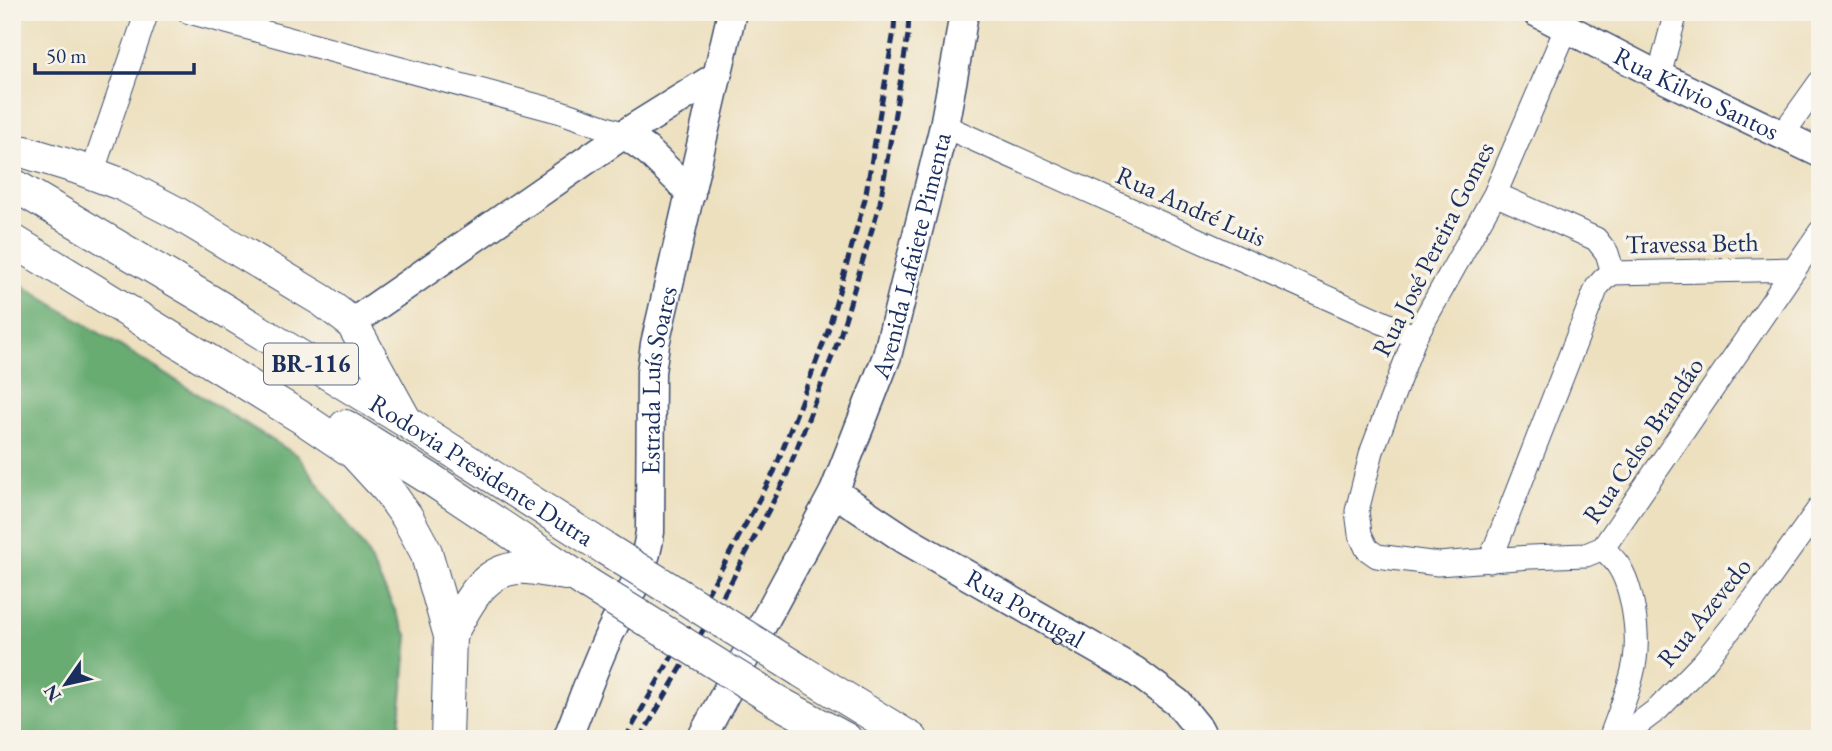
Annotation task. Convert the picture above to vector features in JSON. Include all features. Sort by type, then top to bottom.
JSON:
[{"type":"highway","points":[[12,150],[92,173],[123,185],[175,212],[323,301],[352,323],[407,422]]},
{"type":"highway","name":"Rodovia Presidente Dutra","points":[[12,184],[407,422],[912,739]]},
{"type":"highway","name":"Rodovia Presidente Dutra","points":[[12,223],[432,480],[581,580],[778,702],[846,739]]},
{"type":"highway","points":[[12,240],[299,416],[354,453],[388,490],[426,552],[450,636],[447,739]]},
{"type":"highway","points":[[450,636],[472,596],[485,581],[501,571],[525,568],[581,580]]},
{"type":"main road","name":"Estrada Luís Soares","points":[[567,739],[610,633],[636,585],[648,546],[655,344],[732,12]]},
{"type":"main road","name":"Avenida Lafaiete Pimenta","points":[[701,737],[834,492],[887,356],[944,126],[964,12]]},
{"type":"main road","name":"Rua Kilvio Santos","points":[[1536,12],[1659,76],[1820,152]]},
{"type":"main road","points":[[352,323],[624,134],[717,76]]},
{"type":"main road","points":[[624,134],[648,151],[691,193]]},
{"type":"main road","name":"Rua Portugal","points":[[834,492],[906,540],[1135,671],[1178,703],[1204,739]]},
{"type":"street","points":[[92,173],[147,12]]},
{"type":"street","points":[[189,12],[561,112],[624,134]]},
{"type":"street","points":[[1659,76],[1676,12]]},
{"type":"street","name":"Rua José Pereira Gomes","points":[[1566,29],[1495,194],[1415,337],[1372,451],[1357,511],[1360,534],[1367,549],[1377,556],[1438,564],[1586,555],[1604,548]]},
{"type":"street","points":[[1782,135],[1820,82]]},
{"type":"street","name":"Rua André Luis","points":[[944,126],[1415,337]]},
{"type":"street","name":"Travessa Beth","points":[[1495,194],[1596,239],[1605,247],[1614,273],[1795,269]]},
{"type":"street","name":"Rua Celso Brandão","points":[[1610,739],[1628,690],[1635,659],[1634,621],[1630,591],[1619,566],[1604,548],[1820,232]]},
{"type":"street","points":[[1490,561],[1597,287],[1614,273]]},
{"type":"street","name":"Rua Azevedo","points":[[1618,739],[1658,709],[1703,663],[1755,598],[1820,507]]},
{"type":"green space","points":[[12,279],[298,456],[365,549],[408,637],[398,739],[12,739]]},
{"type":"railway","points":[[625,739],[774,472],[828,331],[865,199],[895,12]]},
{"type":"railway","points":[[640,739],[732,580],[785,479],[840,336],[880,203],[908,35],[909,12]]}]
